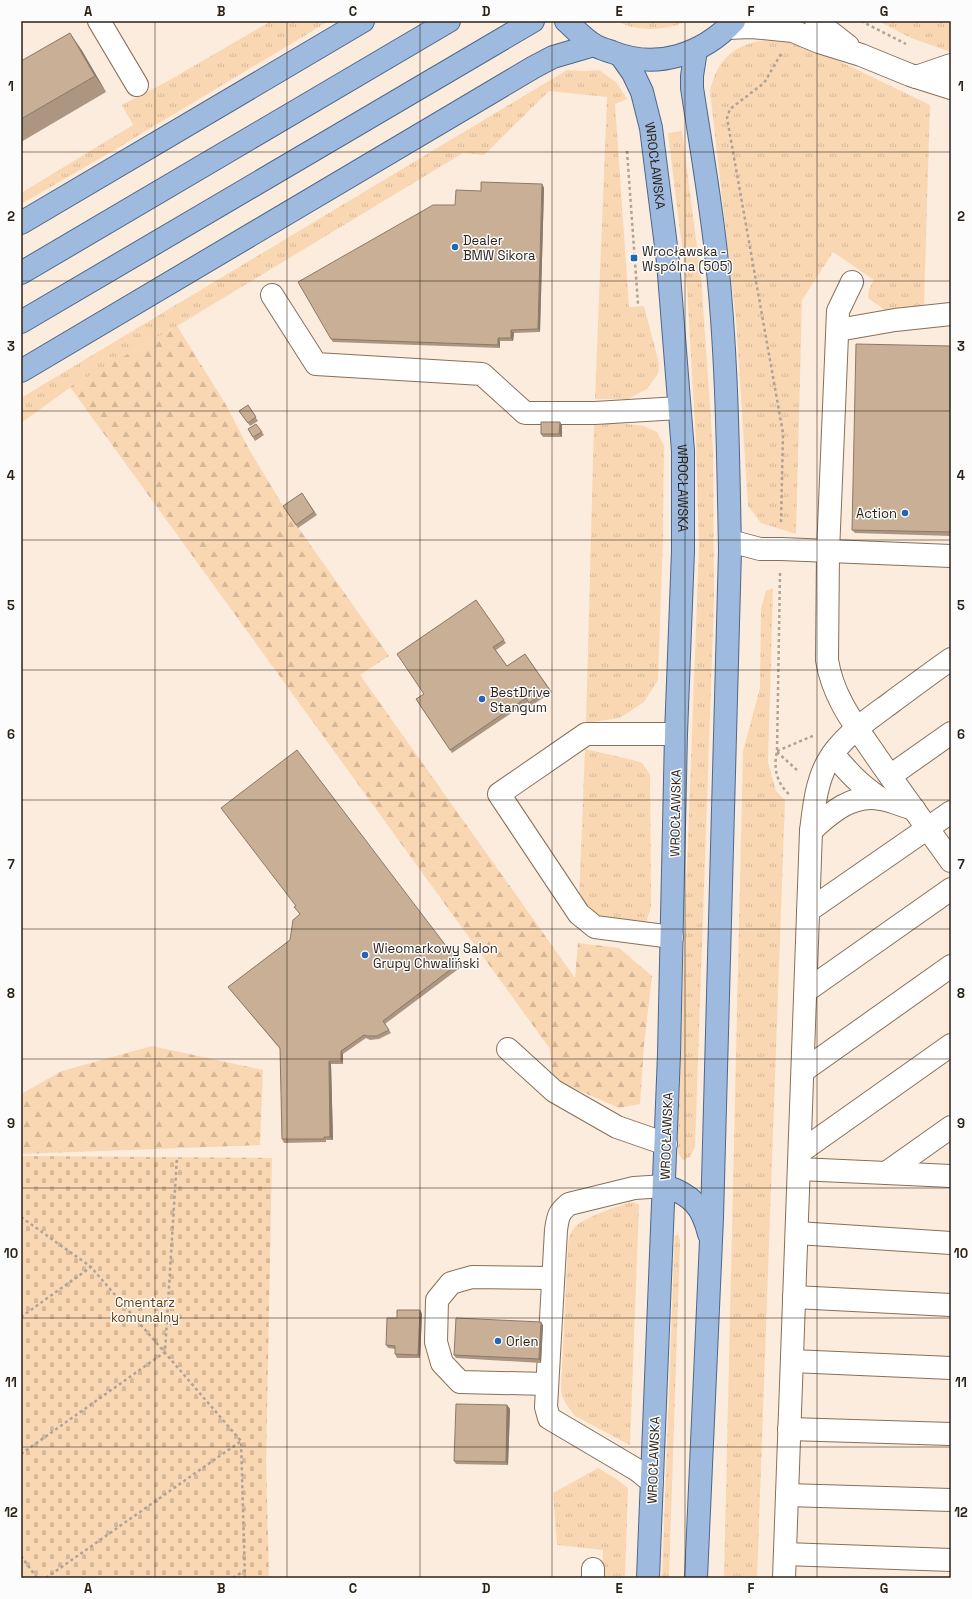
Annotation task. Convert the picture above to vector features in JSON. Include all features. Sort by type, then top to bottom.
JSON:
[{"type":"main road","points":[[21,223],[363,21]]},
{"type":"main road","points":[[21,273],[449,21]]},
{"type":"main road","points":[[21,322],[534,21]]},
{"type":"main road","points":[[566,21],[594,45],[621,56],[646,60],[671,58],[696,50],[708,44],[731,25]]},
{"type":"main road","points":[[21,371],[534,67],[553,57],[594,45]]},
{"type":"main road","points":[[696,50],[692,76],[692,88],[715,244],[722,324],[729,458],[730,542],[711,1241],[696,1578]]},
{"type":"main road","name":"WROCŁAWSKA","points":[[621,56],[633,73],[642,92],[651,128],[668,262],[683,451],[684,551],[676,734],[665,1186],[648,1578]]},
{"type":"main road","points":[[665,1186],[681,1192],[691,1199],[700,1210],[706,1221],[711,1241]]},
{"type":"street","points":[[99,21],[137,85]]},
{"type":"street","points":[[816,21],[861,55]]},
{"type":"street","points":[[731,25],[793,31],[818,42],[861,55],[916,77],[951,88]]},
{"type":"street","points":[[916,77],[951,65]]},
{"type":"street","points":[[852,282],[838,311],[828,552],[827,665],[829,676],[839,701],[857,729],[951,861]]},
{"type":"street","points":[[272,295],[316,364],[482,374],[524,412],[595,413],[679,408]]},
{"type":"street","points":[[838,330],[895,320],[951,314]]},
{"type":"street","points":[[730,542],[760,549],[951,556]]},
{"type":"street","points":[[784,1578],[811,831],[815,799],[820,778],[827,762],[840,744],[857,729],[951,659]]},
{"type":"street","points":[[890,776],[951,733]]},
{"type":"street","points":[[672,937],[595,927],[579,914],[499,794],[586,734],[676,734]]},
{"type":"street","points":[[833,754],[863,787],[881,799]]},
{"type":"street","points":[[811,831],[826,817],[839,808],[852,801],[866,798],[881,799],[914,809]]},
{"type":"street","points":[[808,911],[951,812]]},
{"type":"street","points":[[806,991],[951,889]]},
{"type":"street","points":[[803,1071],[951,966]]},
{"type":"street","points":[[800,1160],[951,1045]]},
{"type":"street","points":[[508,1049],[554,1091],[617,1127],[666,1144]]},
{"type":"street","points":[[886,1173],[951,1127]]},
{"type":"street","points":[[800,1160],[886,1173],[951,1176]]},
{"type":"street","points":[[652,1482],[637,1470],[549,1418],[546,1407],[558,1216],[569,1204],[634,1188],[665,1186]]},
{"type":"street","points":[[796,1234],[951,1243]]},
{"type":"street","points":[[548,1384],[460,1382],[442,1363],[436,1342],[437,1300],[451,1283],[472,1277],[553,1278]]},
{"type":"street","points":[[794,1297],[951,1305]]},
{"type":"street","points":[[792,1361],[951,1368]]},
{"type":"street","points":[[789,1429],[951,1434]]},
{"type":"street","points":[[787,1495],[951,1500]]},
{"type":"street","points":[[785,1554],[951,1560]]},
{"type":"path","points":[[861,21],[908,46]]},
{"type":"path","points":[[784,49],[764,83],[730,109],[727,118],[783,433],[777,752],[774,764],[779,784],[791,796],[796,796]]},
{"type":"path","points":[[629,178],[638,304]]},
{"type":"path","points":[[777,752],[820,734]]},
{"type":"path","points":[[777,752],[801,775]]},
{"type":"path","points":[[164,1352],[177,1157]]},
{"type":"path","points":[[21,1217],[91,1267],[242,1440],[245,1578]]},
{"type":"path","points":[[21,1317],[91,1267]]},
{"type":"path","points":[[21,1454],[164,1352]]},
{"type":"path","points":[[46,1578],[242,1440]]},
{"type":"path","points":[[21,1556],[36,1578]]},
{"type":"path","points":[[233,1578],[244,1570]]},
{"type":"green space","points":[[271,21],[329,21],[111,152],[21,204],[21,193],[133,125],[122,105],[168,81]]},
{"type":"green space","points":[[617,21],[686,21],[670,27],[652,29],[624,25]]},
{"type":"green space","points":[[878,21],[951,21],[951,52],[911,38]]},
{"type":"green space","points":[[769,40],[785,40],[839,61],[930,105],[924,305],[902,313],[885,310],[868,298],[869,289],[874,280],[833,252],[802,300],[796,534],[761,523],[748,506],[736,320],[710,91],[716,72],[726,57],[733,52],[750,43]]},
{"type":"green space","points":[[567,70],[599,70],[616,82],[627,99],[615,104],[629,307],[644,306],[659,363],[658,374],[647,389],[628,399],[595,399],[607,97],[549,91],[484,155],[463,153],[177,326],[71,387],[21,423],[21,398]]},
{"type":"green space","points":[[682,131],[701,277],[713,449],[714,599],[695,1147],[690,1157],[683,1160],[678,1154],[677,1133],[699,547],[696,443],[687,288],[668,133]]},
{"type":"green space","points":[[177,326],[226,405],[250,451],[285,509],[389,656],[360,675],[575,978],[578,943],[619,948],[652,976],[644,1045],[640,1104],[619,1108],[553,1079],[550,1049],[70,387]]},
{"type":"green space","points":[[617,423],[644,426],[657,432],[664,446],[663,536],[658,680],[644,702],[620,718],[586,723],[594,424]]},
{"type":"green space","points":[[773,588],[768,762],[776,791],[785,800],[757,1578],[724,1578],[743,751],[760,688],[761,609],[766,591]]},
{"type":"green space","points":[[585,749],[642,763],[650,774],[651,906],[646,923],[605,920],[579,901]]},
{"type":"green space","points":[[152,1046],[263,1070],[260,1145],[21,1154],[21,1094],[62,1071]]},
{"type":"green space","name":"Cmentarz komunalny","points":[[21,1156],[272,1158],[266,1462],[269,1578],[21,1578]]},
{"type":"green space","points":[[632,1202],[639,1204],[630,1445],[575,1416],[562,1396],[561,1388],[568,1244],[570,1235],[579,1223],[593,1216]]},
{"type":"green space","points":[[678,1234],[680,1241],[669,1578],[662,1578],[674,1255],[675,1236]]},
{"type":"green space","points":[[598,1468],[628,1488],[625,1578],[602,1578],[603,1550],[557,1545],[553,1493]]},
{"type":"building","points":[[70,33],[95,76],[21,119],[21,61]]},
{"type":"building","name":"Dealer BMW Sikora","points":[[481,182],[542,184],[538,329],[511,330],[511,338],[498,338],[498,345],[331,339],[298,282],[433,205],[455,205],[456,190],[481,191]]},
{"type":"building","points":[[856,344],[951,346],[951,532],[852,530]]},
{"type":"building","points":[[248,405],[256,417],[248,423],[239,411]]},
{"type":"building","points":[[541,422],[560,422],[559,434],[541,434]]},
{"type":"building","points":[[256,424],[262,432],[253,437],[248,429]]},
{"type":"building","points":[[302,493],[314,512],[296,525],[283,506]]},
{"type":"building","points":[[476,600],[504,640],[493,647],[507,666],[525,654],[549,689],[529,703],[526,698],[450,750],[416,699],[424,694],[397,654]]},
{"type":"building","name":"Wieomarkowy Salon Grupy Chwaliński","points":[[297,750],[459,963],[383,1021],[389,1030],[377,1036],[364,1035],[341,1051],[341,1061],[329,1061],[330,1137],[324,1137],[324,1139],[282,1139],[280,1048],[228,987],[290,940],[293,920],[300,914],[294,907],[296,906],[221,808]]},
{"type":"building","points":[[397,1310],[420,1310],[418,1355],[395,1354],[395,1346],[386,1345],[387,1318],[397,1318]]},
{"type":"building","points":[[456,1318],[541,1322],[539,1359],[454,1355]]},
{"type":"building","points":[[456,1404],[507,1405],[506,1462],[454,1461]]},
{"type":"place","name":"Dealer BMW Sikora","points":[[455,247]]},
{"type":"place","name":"Wrocławska - Wspólna (505)","points":[[634,258]]},
{"type":"place","name":"Action","points":[[905,513]]},
{"type":"place","name":"BestDrive Stangum","points":[[482,699]]},
{"type":"place","name":"Wieomarkowy Salon Grupy Chwaliński","points":[[365,955]]},
{"type":"place","name":"Orlen","points":[[498,1341]]}]
